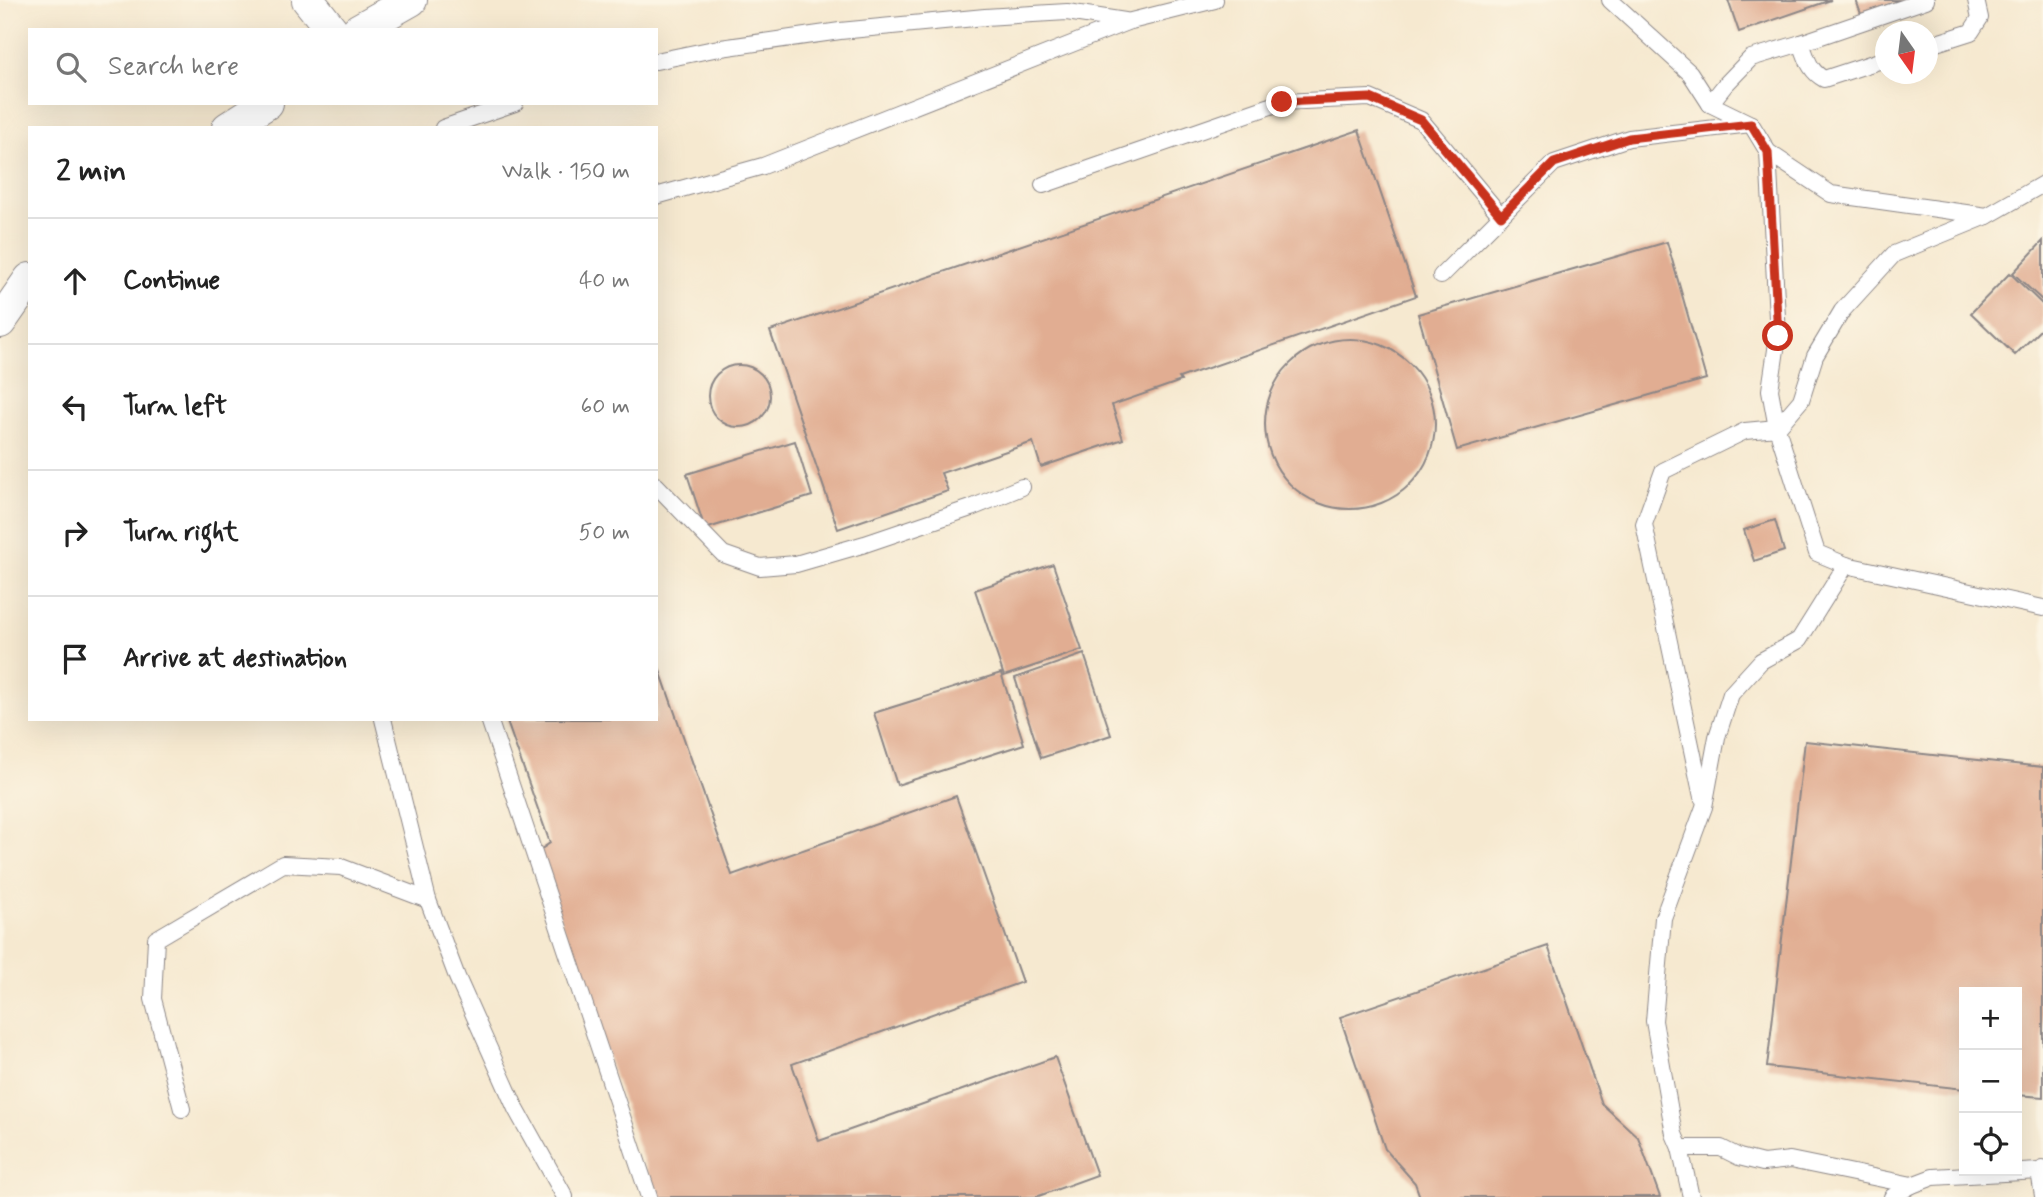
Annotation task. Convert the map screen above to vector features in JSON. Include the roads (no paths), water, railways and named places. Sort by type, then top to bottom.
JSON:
[{"type":"street","points":[[308,0],[330,28]]},
{"type":"street","points":[[362,28],[411,0]]},
{"type":"street","points":[[232,126],[264,105]]},
{"type":"street","points":[[0,322],[28,282]]},
{"type":"lane","points":[[658,195],[763,166],[1127,22],[1214,0]]},
{"type":"lane","points":[[1610,0],[1690,74],[1710,104],[1751,124],[1768,152],[1831,194],[1987,216]]},
{"type":"lane","points":[[1710,104],[1751,58],[1926,0]]},
{"type":"lane","points":[[1938,42],[1970,32],[1980,18],[1976,0]]},
{"type":"lane","points":[[658,61],[714,49],[840,31],[985,17],[1067,12],[1127,22]]},
{"type":"lane","points":[[1801,43],[1810,67],[1816,75],[1824,79],[1875,62]]},
{"type":"lane","points":[[1043,185],[1282,102],[1370,98],[1421,120],[1501,216]]},
{"type":"lane","points":[[449,126],[509,105]]},
{"type":"lane","points":[[1441,276],[1554,163],[1629,138],[1751,124]]},
{"type":"lane","points":[[1768,152],[1778,336],[1770,390],[1777,428],[1817,553],[1846,565],[2043,608]]},
{"type":"lane","points":[[1704,807],[1644,524],[1662,471],[1745,431],[1777,428],[1801,400],[1815,356],[1842,311],[1894,254],[1987,216],[2043,184]]},
{"type":"lane","points":[[658,487],[723,554],[760,567],[796,564],[865,544],[971,508],[1022,487]]},
{"type":"lane","points":[[1690,1197],[1680,1148],[1674,1134],[1654,1021],[1663,918],[1704,807],[1717,737],[1731,694],[1761,661],[1799,640],[1846,565]]},
{"type":"lane","points":[[383,721],[428,900],[457,977],[516,1109],[565,1197]]},
{"type":"lane","points":[[490,721],[649,1197]]},
{"type":"lane","points":[[182,1109],[153,999],[156,939],[283,864],[341,867],[428,900]]},
{"type":"lane","points":[[1680,1148],[1721,1148],[1739,1157],[1763,1163],[1790,1160],[1912,1185]]},
{"type":"lane","points":[[1892,1197],[1933,1177],[2041,1170],[2043,1196]]}]
